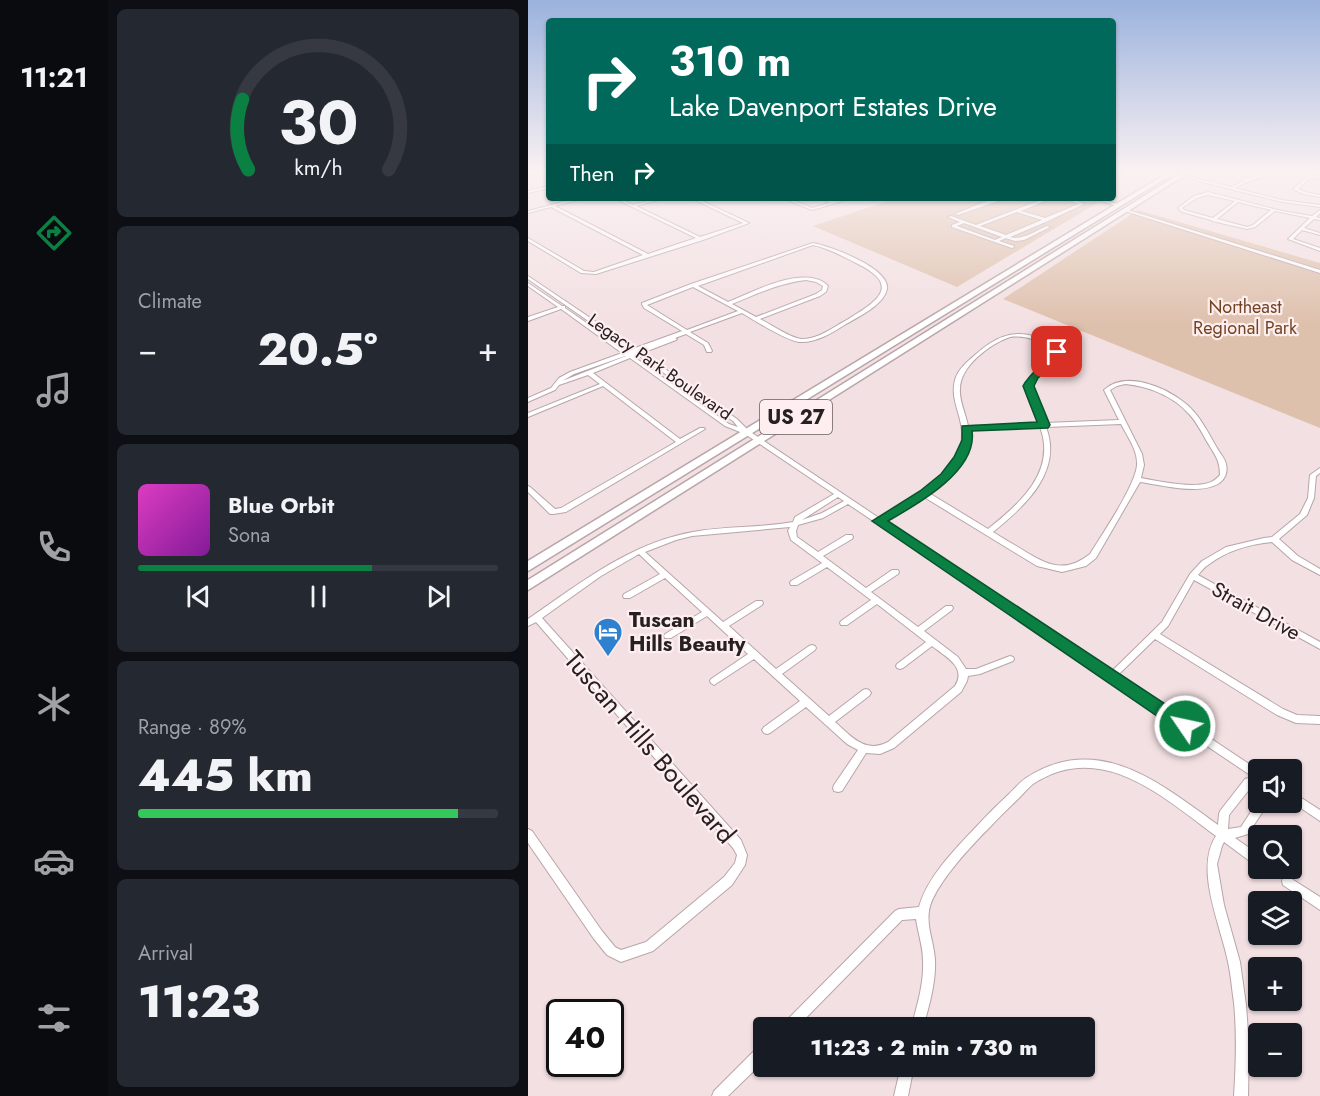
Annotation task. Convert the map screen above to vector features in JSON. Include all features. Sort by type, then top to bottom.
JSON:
[{"type":"highway","name":"US 27","points":[[528,567],[1092,221]]},
{"type":"highway","points":[[1081,238],[1082,234],[1101,221]]},
{"type":"highway","name":"US 27","points":[[528,586],[1109,221]]},
{"type":"highway","points":[[980,301],[977,299],[979,296],[1020,265]]},
{"type":"street","points":[[581,221],[648,256]]},
{"type":"street","points":[[663,221],[701,239]]},
{"type":"street","points":[[528,239],[588,273],[600,272],[747,223],[743,221]]},
{"type":"street","points":[[977,226],[989,221]]},
{"type":"street","points":[[996,241],[1044,221]]},
{"type":"street","points":[[1165,221],[1320,272]]},
{"type":"street","points":[[1218,221],[1249,228],[1259,221]]},
{"type":"street","points":[[1309,221],[1290,239],[1320,250]]},
{"type":"street","points":[[1012,247],[953,226],[963,222],[1006,237],[1022,239],[1048,227]]},
{"type":"street","points":[[1301,228],[1320,234]]},
{"type":"street","points":[[693,285],[793,339],[810,340],[867,310],[881,299],[885,285],[878,273],[867,265],[813,244],[693,285],[644,304],[645,307],[706,344],[709,351]]},
{"type":"street","name":"Legacy Park Boulevard","points":[[528,277],[735,420],[747,433]]},
{"type":"street","points":[[727,304],[794,280],[814,279],[825,286],[824,291],[818,295],[756,319]]},
{"type":"street","name":"Legacy Park Boulevard","points":[[528,284],[727,425],[747,433]]},
{"type":"street","points":[[528,319],[570,305]]},
{"type":"street","points":[[528,400],[638,351],[668,343],[675,337],[741,312]]},
{"type":"street","points":[[878,521],[925,494],[960,458],[968,440],[958,401],[957,379],[964,365],[1000,338],[1013,335],[1028,337],[1055,349],[1056,358],[1034,376],[1028,386],[1044,425],[1048,452],[1046,464],[1036,489],[1019,508],[988,532]]},
{"type":"street","points":[[558,385],[561,379],[568,375],[629,355]]},
{"type":"street","points":[[589,373],[680,442]]},
{"type":"street","points":[[925,494],[1040,564],[1062,569],[1083,564],[1093,556],[1140,473],[1141,459],[1107,390],[1112,384],[1123,381],[1136,383],[1169,396],[1191,412],[1223,463],[1224,470],[1222,477],[1211,485],[1200,487],[1137,479]]},
{"type":"street","points":[[528,415],[604,384]]},
{"type":"street","points":[[966,428],[1122,422]]},
{"type":"street","points":[[528,488],[553,512],[562,510],[702,429]]},
{"type":"street","points":[[747,433],[1248,768]]},
{"type":"street","points":[[1111,677],[1155,635],[1175,609],[1192,576],[1205,563],[1223,551],[1264,540],[1274,540],[1289,529],[1306,512],[1311,498],[1313,475],[1320,470]]},
{"type":"street","points":[[640,551],[850,741],[864,749],[875,751],[891,745],[958,689],[963,681],[964,673],[959,662],[794,538],[792,531],[795,522],[838,494]]},
{"type":"street","name":"Tuscan Hills Boulevard","points":[[528,834],[598,935],[611,951],[621,956],[649,947],[719,889],[740,866],[742,855],[737,844],[532,620],[640,551],[666,540],[691,534],[820,517],[849,501]]},
{"type":"street","points":[[818,556],[849,537]]},
{"type":"street","points":[[1274,540],[1295,558],[1320,572]]},
{"type":"street","points":[[794,583],[827,563]]},
{"type":"street","points":[[865,592],[895,572]]},
{"type":"street","points":[[627,596],[666,574]]},
{"type":"street","name":"Strait Drive","points":[[1192,576],[1320,646]]},
{"type":"street","points":[[844,623],[877,600]]},
{"type":"street","points":[[723,626],[759,603]]},
{"type":"street","points":[[918,631],[949,608]]},
{"type":"street","points":[[668,636],[708,612]]},
{"type":"street","points":[[1155,635],[1280,712],[1296,719],[1320,720]]},
{"type":"street","points":[[900,666],[932,642]]},
{"type":"street","points":[[776,674],[812,648]]},
{"type":"street","points":[[714,681],[754,654]]},
{"type":"street","points":[[964,673],[977,672],[1010,659]]},
{"type":"street","points":[[828,722],[866,693]]},
{"type":"street","points":[[767,730],[806,702]]},
{"type":"street","points":[[838,788],[864,749]]},
{"type":"street","points":[[919,1017],[929,972],[922,917],[928,899],[949,866],[980,829],[1028,782],[1051,769],[1066,765],[1098,764],[1128,771],[1155,785],[1248,853]]},
{"type":"street","points":[[1240,1096],[1243,1047],[1237,983],[1234,962],[1218,905],[1212,864],[1222,835],[1224,814],[1248,783]]},
{"type":"street","points":[[1302,804],[1320,816]]},
{"type":"street","points":[[1222,835],[1244,831],[1256,813]]},
{"type":"street","points":[[1287,880],[1320,904]]},
{"type":"street","points":[[798,1017],[900,915],[924,912]]},
{"type":"street","points":[[719,1096],[753,1063]]},
{"type":"street","points":[[902,1096],[906,1077]]},
{"type":"green space","points":[[828,221],[1067,221],[957,287],[813,226]]},
{"type":"green space","name":"Northeast Regional Park","points":[[1121,221],[1176,221],[1320,263],[1320,428],[1003,299]]},
{"type":"place","name":"Tuscan Hills Beauty","points":[[608,658]]},
{"type":"route","points":[[1057,352],[1056,358],[1030,380],[1028,386],[1044,425],[966,428],[968,440],[960,458],[945,476],[925,494],[878,521],[1185,726]]}]
